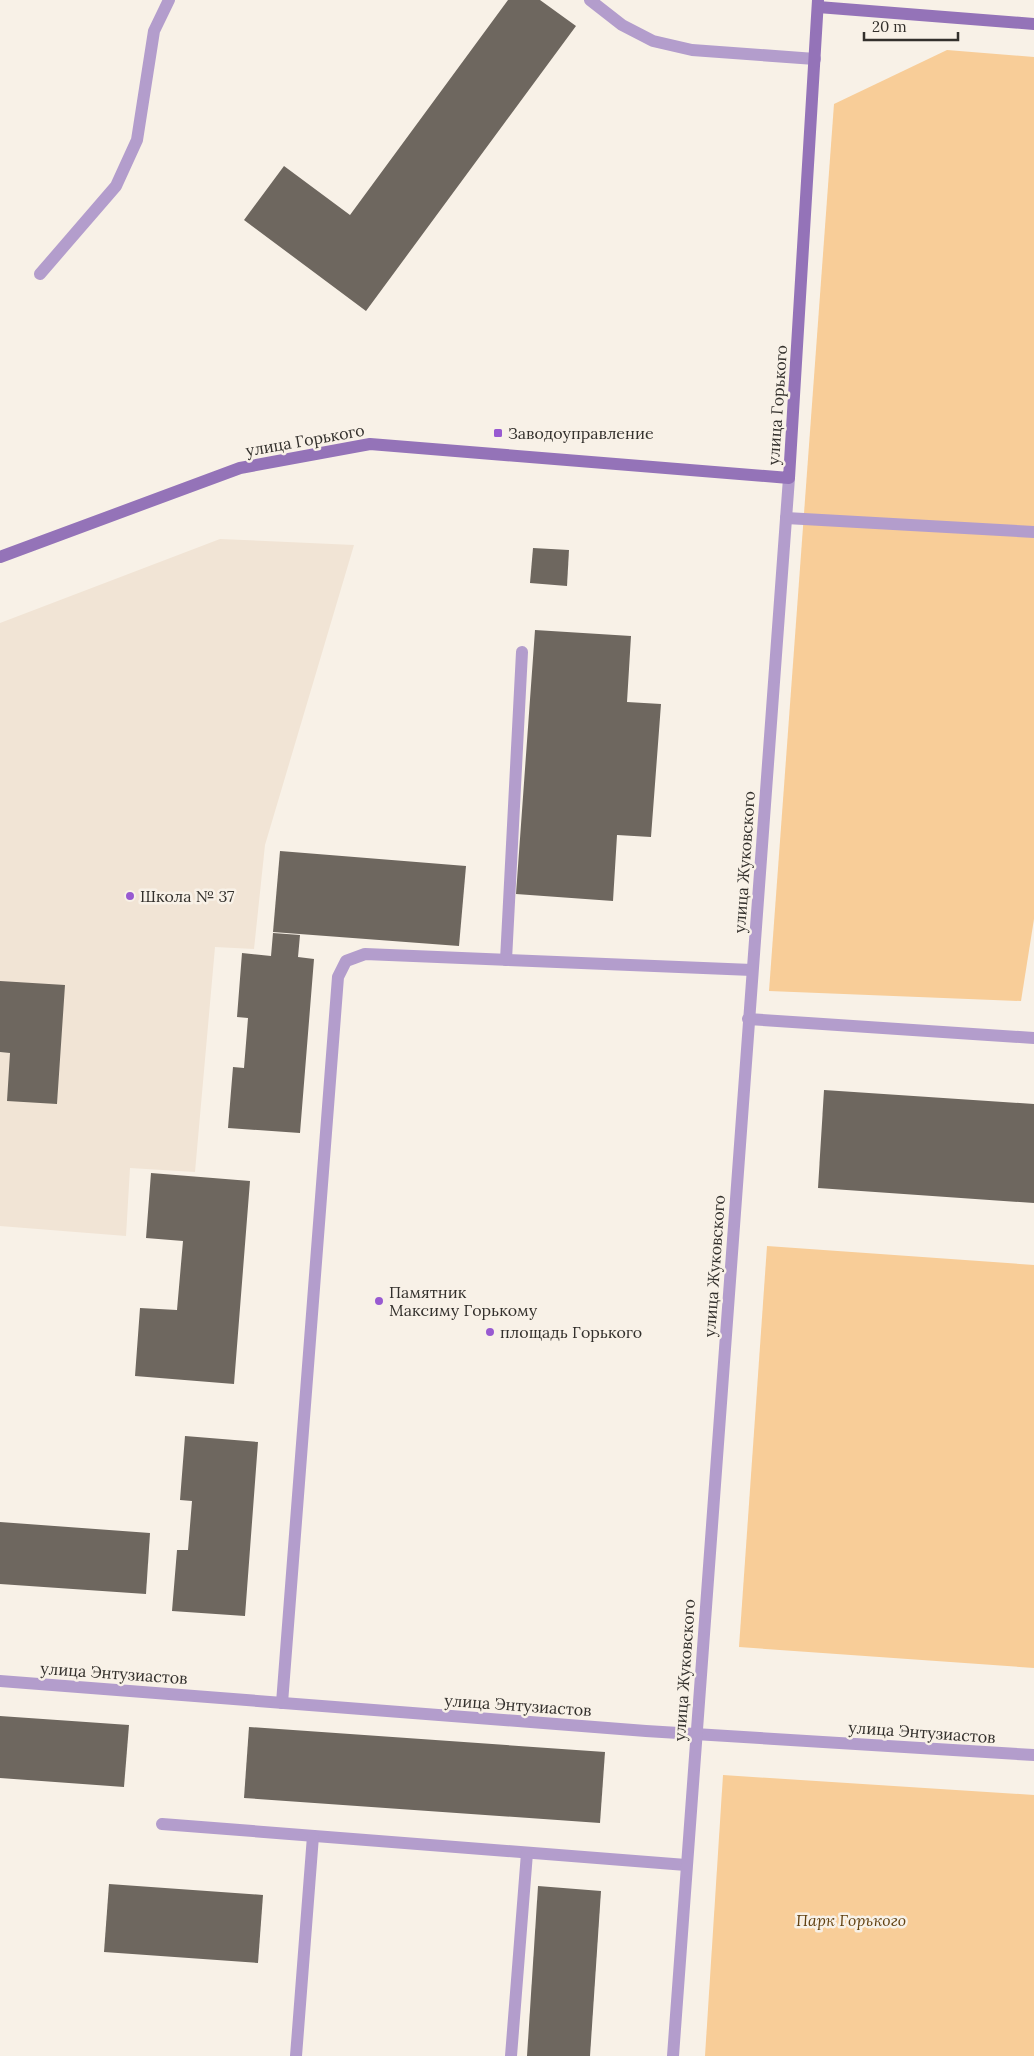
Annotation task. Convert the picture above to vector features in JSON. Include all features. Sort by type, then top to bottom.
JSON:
[{"type":"main road","name":"улица Горького","points":[[0,558],[240,468],[370,444],[788,478],[818,4]]},
{"type":"main road","points":[[818,4],[1034,24]]},
{"type":"street","points":[[40,274],[116,186],[137,140],[154,31],[169,0]]},
{"type":"street","points":[[590,0],[622,25],[652,41],[692,50],[815,59]]},
{"type":"street","name":"улица Жуковского","points":[[673,2056],[788,478]]},
{"type":"street","points":[[786,518],[1034,532]]},
{"type":"street","points":[[506,960],[522,652]]},
{"type":"street","points":[[282,1703],[338,977],[346,960],[365,954],[752,970]]},
{"type":"street","points":[[748,1019],[1034,1038]]},
{"type":"street","name":"улица Энтузиастов","points":[[0,1681],[695,1734],[1034,1755]]},
{"type":"street","points":[[162,1824],[686,1865]]},
{"type":"street","points":[[296,2056],[314,1836]]},
{"type":"street","points":[[511,2056],[528,1853]]},
{"type":"shaded area","name":"Школа № 37","points":[[220,539],[354,545],[265,845],[254,949],[215,947],[195,1172],[130,1168],[126,1236],[0,1226],[0,623]]},
{"type":"green space","points":[[947,50],[1034,57],[1034,919],[1021,1001],[769,991],[834,104]]},
{"type":"green space","points":[[767,1246],[1034,1265],[1034,1668],[739,1647]]},
{"type":"green space","name":"Парк Горького","points":[[723,1775],[1034,1795],[1034,2056],[705,2056]]},
{"type":"building","points":[[508,0],[540,0],[576,26],[366,311],[244,220],[284,166],[350,215]]},
{"type":"building","points":[[533,548],[569,550],[567,586],[530,583]]},
{"type":"building","points":[[535,630],[631,636],[627,702],[661,704],[651,837],[617,835],[613,901],[516,894]]},
{"type":"building","points":[[280,851],[466,866],[459,946],[273,932]]},
{"type":"building","points":[[273,933],[300,935],[298,957],[314,959],[300,1133],[228,1128],[233,1067],[244,1068],[248,1018],[237,1017],[242,953],[271,956]]},
{"type":"building","points":[[0,981],[65,985],[57,1104],[7,1101],[10,1053],[0,1052]]},
{"type":"building","points":[[824,1090],[1034,1104],[1034,1203],[818,1188]]},
{"type":"building","points":[[151,1173],[250,1181],[234,1384],[135,1376],[140,1308],[177,1310],[183,1241],[146,1238]]},
{"type":"building","points":[[185,1436],[258,1442],[245,1616],[172,1611],[177,1550],[188,1550],[192,1501],[180,1500]]},
{"type":"building","points":[[0,1522],[150,1533],[146,1594],[0,1584]]},
{"type":"building","points":[[0,1716],[129,1725],[124,1787],[0,1778]]},
{"type":"building","points":[[249,1727],[605,1752],[600,1823],[244,1798]]},
{"type":"building","points":[[109,1884],[263,1895],[258,1963],[104,1952]]},
{"type":"building","points":[[538,1886],[601,1891],[590,2056],[527,2056]]},
{"type":"place","name":"Заводоуправление","points":[[498,433]]},
{"type":"place","name":"Школа № 37","points":[[130,896]]},
{"type":"place","name":"Памятник Максиму Горькому","points":[[379,1301]]},
{"type":"place","name":"площадь Горького","points":[[490,1332]]}]
